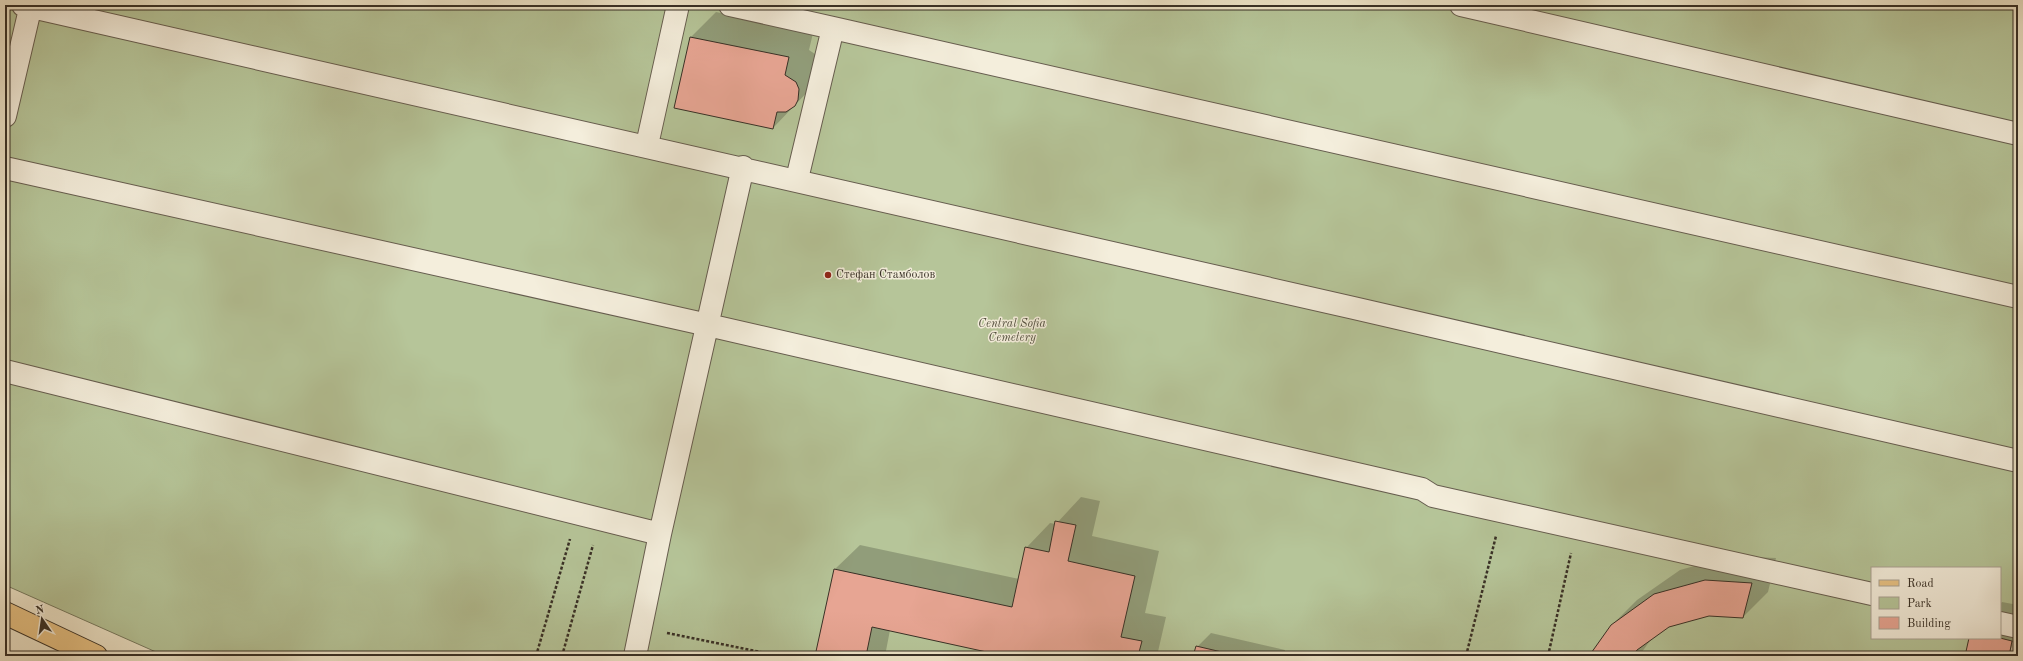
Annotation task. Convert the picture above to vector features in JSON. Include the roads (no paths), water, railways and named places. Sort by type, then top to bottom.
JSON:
[{"type":"main road","points":[[5,613],[96,656]]},
{"type":"lane","points":[[647,145],[678,5]]},
{"type":"lane","points":[[730,5],[777,10],[833,28],[2018,297]]},
{"type":"lane","points":[[1461,5],[2018,134]]},
{"type":"lane","points":[[5,116],[28,6],[797,179],[2018,461]]},
{"type":"lane","points":[[797,179],[833,28]]},
{"type":"lane","points":[[635,656],[660,534],[744,167]]},
{"type":"lane","points":[[5,168],[708,325],[1422,489],[1433,496],[1871,594]]},
{"type":"lane","points":[[5,371],[660,534]]},
{"type":"lane","points":[[2001,623],[2018,627]]},
{"type":"place","name":"Стефан Стамболов","points":[[828,275]]},
{"type":"park label","name":"Central Sofia Cemetery","points":[[1012,331]]}]
